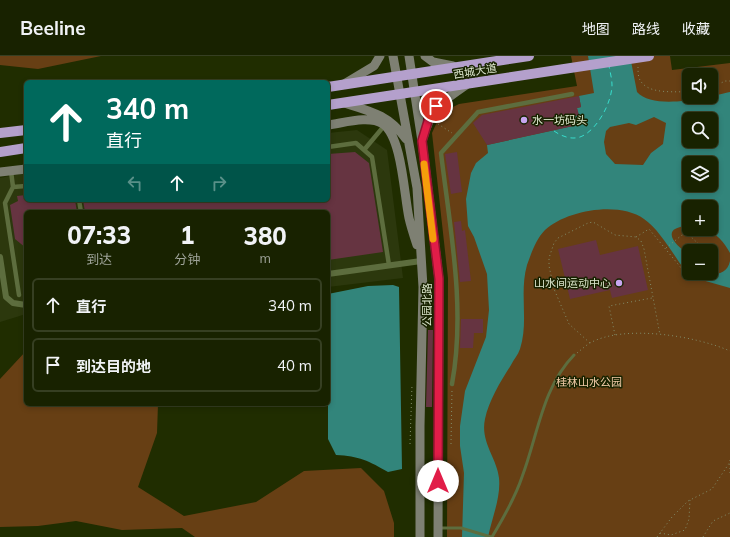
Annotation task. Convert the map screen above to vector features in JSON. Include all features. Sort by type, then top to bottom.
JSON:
[{"type":"highway","name":"西城大道","points":[[330,87],[464,67],[501,58],[529,56]]},
{"type":"highway","name":"西城大道","points":[[330,105],[649,56]]},
{"type":"highway","points":[[0,134],[24,130]]},
{"type":"highway","points":[[0,152],[24,148]]},
{"type":"main road","points":[[341,85],[374,66],[380,56]]},
{"type":"main road","name":"公园北路","points":[[393,56],[417,188],[424,287],[420,426],[420,537]]},
{"type":"main road","name":"公园北路","points":[[409,56],[422,141],[439,279],[438,533]]},
{"type":"main road","points":[[425,56],[441,65],[464,67]]},
{"type":"main road","points":[[422,141],[429,118],[436,106],[466,85]]},
{"type":"main road","points":[[344,103],[381,115],[398,127],[408,143]]},
{"type":"main road","points":[[330,125],[366,120],[384,126],[390,131],[396,144],[409,219],[421,261]]},
{"type":"main road","points":[[0,172],[24,169]]},
{"type":"street","points":[[452,384],[455,370],[458,288],[441,153],[478,112],[572,94]]},
{"type":"street","points":[[364,150],[384,126]]},
{"type":"street","points":[[330,147],[356,143],[372,157],[389,265]]},
{"type":"street","points":[[11,171],[13,187],[5,203],[19,295]]},
{"type":"street","points":[[13,187],[24,186]]},
{"type":"street","points":[[0,257],[6,297],[11,302],[24,305]]},
{"type":"street","points":[[330,274],[421,261]]},
{"type":"lane","points":[[438,533],[461,528],[492,537],[514,500],[547,398],[562,367],[574,355]]},
{"type":"path","points":[[637,64],[640,80],[646,86],[660,91],[682,92]]},
{"type":"path","points":[[718,85],[730,81]]},
{"type":"path","points":[[429,118],[456,136]]},
{"type":"path","points":[[590,343],[569,324],[565,316],[550,272],[549,258],[552,247],[558,238],[591,222],[598,223],[615,235],[636,237],[641,241],[644,249],[660,335]]},
{"type":"path","points":[[636,237],[649,229],[682,269]]},
{"type":"path","points":[[666,248],[682,235],[688,234],[699,244]]},
{"type":"path","points":[[615,336],[609,306],[653,297]]},
{"type":"path","points":[[574,355],[590,343],[615,336],[640,334],[692,339],[730,351]]},
{"type":"path","points":[[410,444],[412,384]]},
{"type":"path","points":[[451,444],[452,384]]},
{"type":"path","points":[[730,461],[730,474]]},
{"type":"path","points":[[657,537],[680,508],[690,499],[712,490],[730,461]]},
{"type":"path","points":[[659,533],[671,535],[685,530],[688,525],[690,499]]},
{"type":"path","points":[[703,537],[713,521],[730,513]]},
{"type":"shaded area","points":[[357,130],[387,150],[403,278],[330,287],[330,210],[24,210],[24,315],[0,322],[0,178],[24,173],[24,202],[330,202],[330,133]]},
{"type":"green space","points":[[0,56],[101,56],[38,69],[0,65]]},
{"type":"green space","name":"桂林山水公园","points":[[571,56],[670,56],[672,70],[682,69],[682,104],[718,104],[718,68],[689,68],[730,63],[730,537],[447,537],[448,278],[432,133],[441,113],[459,104],[577,86]]},
{"type":"green space","points":[[24,353],[24,406],[158,406],[157,433],[138,487],[184,516],[256,502],[304,471],[361,468],[384,491],[394,523],[394,537],[195,537],[182,528],[122,530],[76,521],[38,526],[0,527],[0,379]]},
{"type":"water","points":[[588,56],[630,56],[637,92],[645,98],[656,101],[682,101],[682,104],[718,104],[718,95],[730,92],[730,253],[717,236],[718,200],[682,200],[682,227],[674,230],[672,237],[682,249],[682,266],[666,242],[650,223],[633,213],[621,210],[593,210],[566,217],[545,230],[534,247],[527,265],[524,286],[524,328],[520,349],[489,405],[485,419],[485,435],[498,471],[499,478],[499,493],[488,537],[462,537],[464,473],[460,446],[460,426],[465,391],[486,337],[489,310],[487,274],[474,237],[468,226],[466,199],[471,173],[476,163],[488,153],[487,145],[573,126],[571,117],[578,115],[577,108],[581,107],[579,96],[594,93]],"holes":[[[654,117],[666,123],[663,144],[651,153],[643,165],[615,164],[606,154],[604,142],[606,131],[610,127],[629,123],[636,125]]]},
{"type":"water","points":[[730,261],[730,288],[702,280],[718,280],[718,273],[724,271],[728,267]]},
{"type":"water","points":[[393,285],[399,287],[402,469],[388,472],[364,460],[336,455],[328,439],[328,406],[330,406],[330,294],[368,286]]},
{"type":"building","name":"水一坊码头","points":[[579,96],[581,107],[577,108],[579,115],[571,117],[573,126],[487,145],[473,123],[482,115]]},
{"type":"building","points":[[355,152],[369,163],[383,252],[330,260],[330,210],[85,210],[83,202],[330,202],[330,154]]},
{"type":"building","points":[[457,152],[462,192],[451,194],[445,154]]},
{"type":"building","points":[[24,195],[24,202],[75,202],[77,210],[24,210],[24,246],[15,239],[10,205],[18,201],[17,196]]},
{"type":"building","points":[[461,221],[462,231],[465,230],[471,281],[460,282],[454,222]]},
{"type":"building","points":[[596,240],[600,255],[638,246],[648,290],[612,298],[610,290],[570,299],[558,249]]},
{"type":"building","points":[[461,319],[483,319],[483,333],[474,333],[473,348],[460,348]]},
{"type":"building","points":[[428,330],[433,330],[432,407],[426,407]]},
{"type":"ferry route","points":[[554,131],[566,137],[577,138],[586,134],[598,122],[606,107],[611,92],[612,83],[609,66]]},
{"type":"slow traffic","points":[[424,164],[433,239]]},
{"type":"place","name":"水一坊码头","points":[[524,120]]},
{"type":"place","name":"山水间运动中心","points":[[619,283]]},
{"type":"route","points":[[436,106],[429,118],[422,141],[427,193],[439,279],[438,481]]}]
